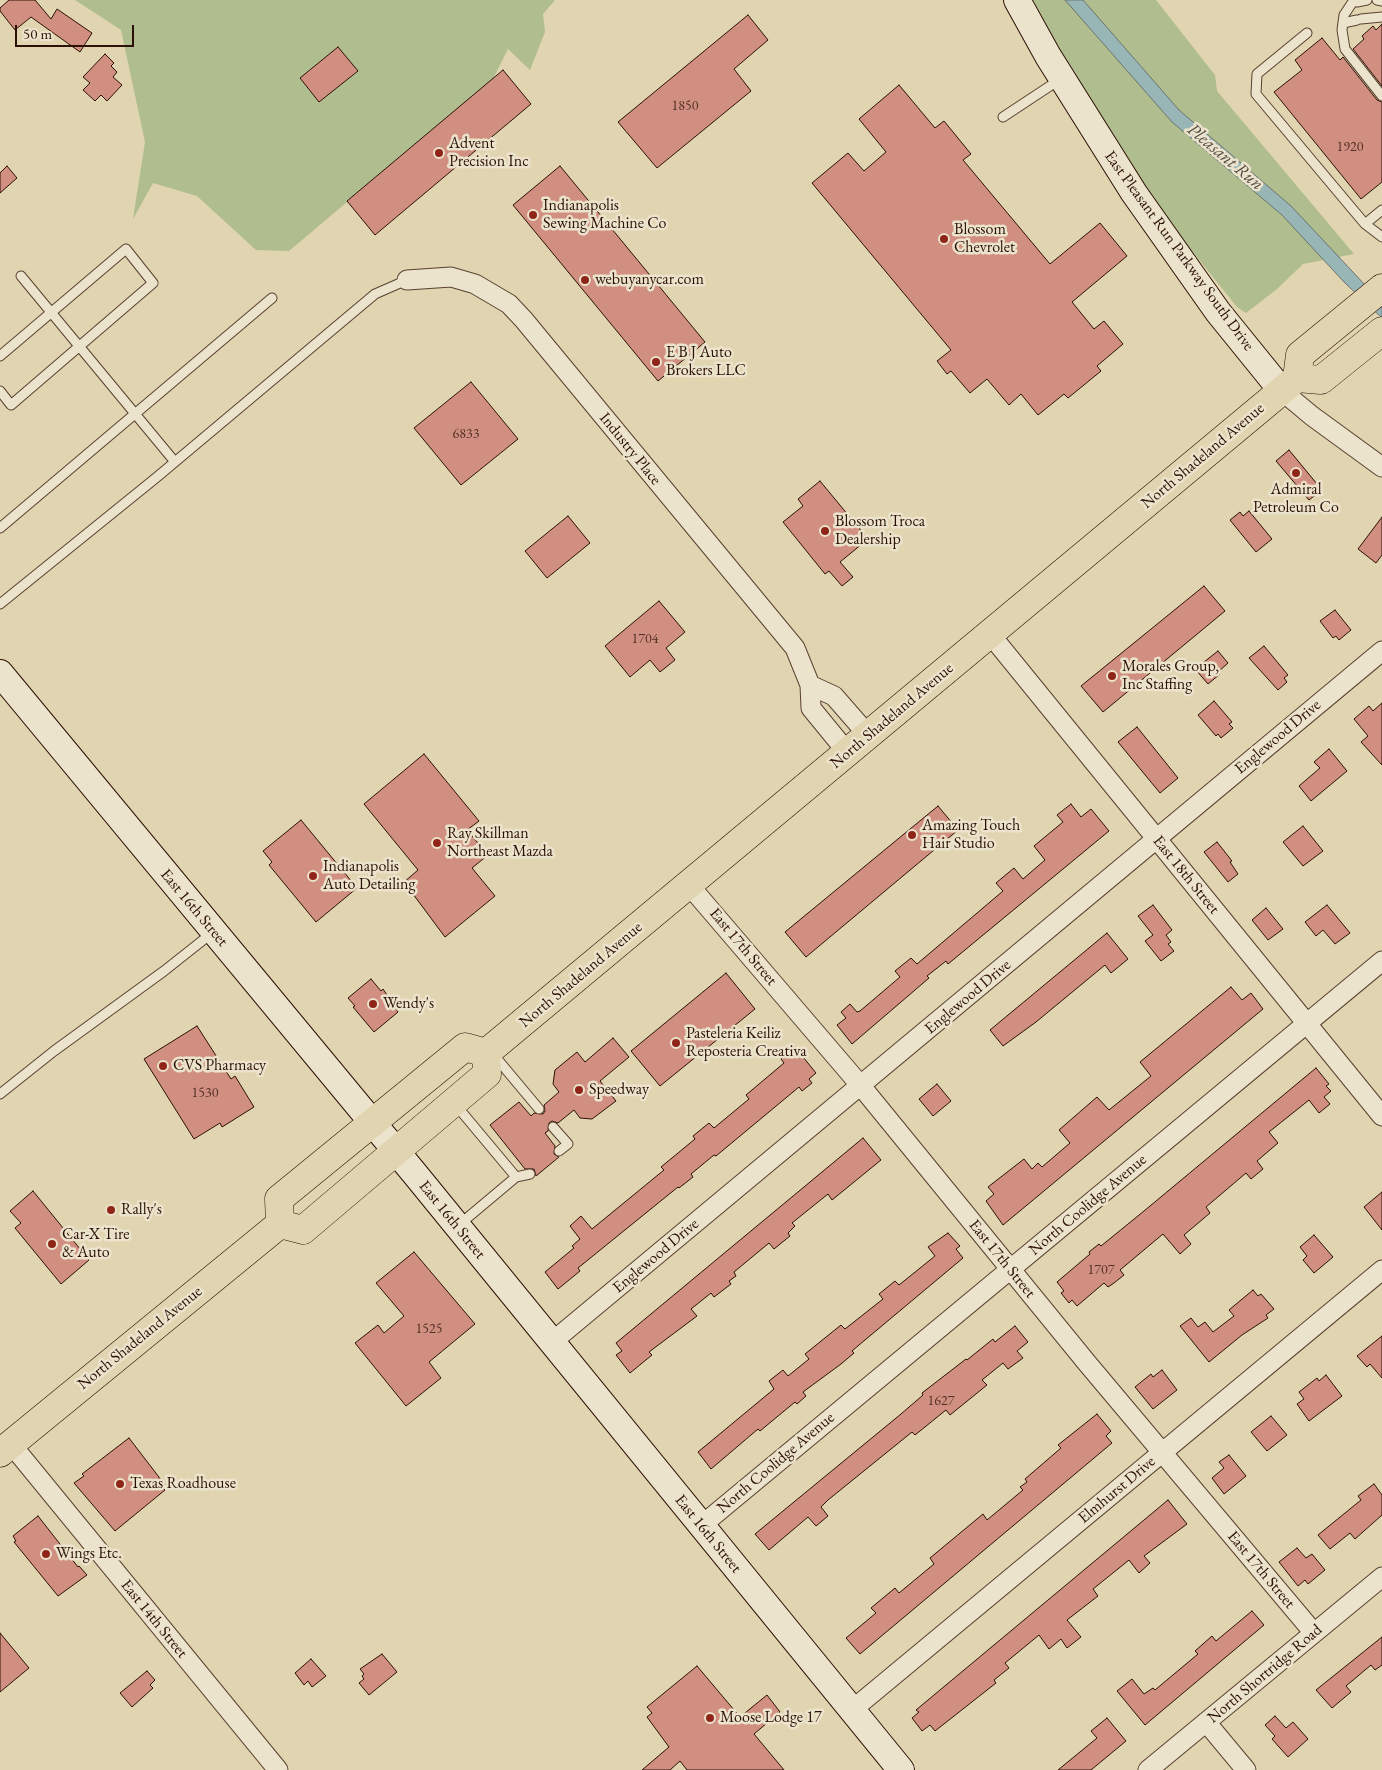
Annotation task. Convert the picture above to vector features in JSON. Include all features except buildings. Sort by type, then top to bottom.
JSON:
[{"type":"main road","points":[[1382,288],[1300,355],[1290,384],[1320,380],[1382,331]]},
{"type":"main road","name":"North Shadeland Avenue","points":[[488,1052],[1290,384]]},
{"type":"main road","points":[[465,1047],[488,1052],[487,1074],[455,1104],[303,1230],[280,1224],[279,1199],[465,1047]]},
{"type":"main road","name":"North Shadeland Avenue","points":[[6,1448],[280,1224]]},
{"type":"street","name":"East Pleasant Run Parkway South Drive","points":[[1017,0],[1061,78],[1112,159],[1231,329],[1290,384],[1312,416],[1382,467]]},
{"type":"street","name":"Industry Place","points":[[407,280],[451,277],[475,284],[509,304],[524,320],[795,648],[810,685],[811,708],[848,752]]},
{"type":"street","name":"East 18th Street","points":[[990,634],[1382,1116]]},
{"type":"street","name":"Englewood Drive","points":[[552,1342],[1382,651]]},
{"type":"street","name":"East 16th Street","points":[[0,673],[373,1122],[901,1770]]},
{"type":"street","points":[[810,685],[834,696],[868,735]]},
{"type":"street","name":"East 17th Street","points":[[689,885],[861,1086],[1010,1269],[1314,1634]]},
{"type":"street","name":"North Coolidge Avenue","points":[[702,1525],[1382,961]]},
{"type":"street","name":"Elmhurst Drive","points":[[852,1710],[1382,1270]]},
{"type":"street","name":"East 14th Street","points":[[6,1448],[278,1770]]},
{"type":"street","name":"North Shortridge Road","points":[[1148,1770],[1382,1577]]},
{"type":"street","points":[[1206,1722],[1246,1770]]},
{"type":"lane","points":[[1377,0],[1382,1]]},
{"type":"lane","points":[[1359,1],[1344,15],[1345,49],[1382,96]]},
{"type":"lane","points":[[1343,23],[1382,17]]},
{"type":"lane","points":[[1307,33],[1257,74],[1256,94],[1365,224],[1382,237]]},
{"type":"lane","points":[[1003,117],[1061,78]]},
{"type":"lane","points":[[1365,224],[1382,210]]},
{"type":"lane","points":[[0,356],[126,249],[153,283],[12,405],[0,391]]},
{"type":"lane","points":[[21,276],[175,462]]},
{"type":"lane","points":[[0,604],[175,462],[375,294],[407,280]]},
{"type":"lane","points":[[0,528],[272,298]]},
{"type":"lane","points":[[0,1094],[54,1051],[164,972],[214,931]]},
{"type":"lane","points":[[488,1052],[539,1109]]},
{"type":"lane","points":[[455,1104],[516,1177]]},
{"type":"lane","points":[[553,1127],[568,1144],[559,1151]]},
{"type":"lane","points":[[457,1225],[516,1177],[530,1174]]},
{"type":"green space","points":[[75,0],[555,0],[543,14],[545,32],[530,70],[508,49],[493,79],[289,251],[256,250],[197,196],[153,183],[133,219],[145,142],[121,30]]},
{"type":"green space","points":[[1033,0],[1156,0],[1215,75],[1217,91],[1354,254],[1303,264],[1277,289],[1246,313],[1237,307],[1167,220],[1123,154],[1062,54]]},
{"type":"water","name":"Pleasant Run","points":[[1065,0],[1083,0],[1179,110],[1291,206],[1382,303],[1382,318],[1344,282],[1282,215],[1172,122]]},
{"type":"place","name":"Advent Precision Inc","points":[[439,153]]},
{"type":"place","name":"Indianapolis Sewing Machine Co","points":[[533,215]]},
{"type":"place","name":"Blossom Chevrolet","points":[[944,239]]},
{"type":"place","name":"webuyanycar.com","points":[[585,280]]},
{"type":"place","name":"E B J Auto Brokers LLC","points":[[656,362]]},
{"type":"place","name":"Admiral Petroleum Co","points":[[1296,473]]},
{"type":"place","name":"Blossom Troca Dealership","points":[[825,531]]},
{"type":"place","name":"Morales Group, Inc Staffing","points":[[1112,676]]},
{"type":"place","name":"Amazing Touch Hair Studio","points":[[912,835]]},
{"type":"place","name":"Ray Skillman Northeast Mazda","points":[[437,843]]},
{"type":"place","name":"Indianapolis Auto Detailing","points":[[313,876]]},
{"type":"place","name":"Wendy's","points":[[373,1004]]},
{"type":"place","name":"Pasteleria Keiliz Reposteria Creativa","points":[[676,1043]]},
{"type":"place","name":"CVS Pharmacy","points":[[163,1066]]},
{"type":"place","name":"Speedway","points":[[579,1090]]},
{"type":"place","name":"Rally's","points":[[111,1210]]},
{"type":"place","name":"Car-X Tire & Auto","points":[[52,1244]]},
{"type":"place","name":"Texas Roadhouse","points":[[120,1484]]},
{"type":"place","name":"Wings Etc.","points":[[46,1554]]},
{"type":"place","name":"Moose Lodge 17","points":[[710,1718]]}]
